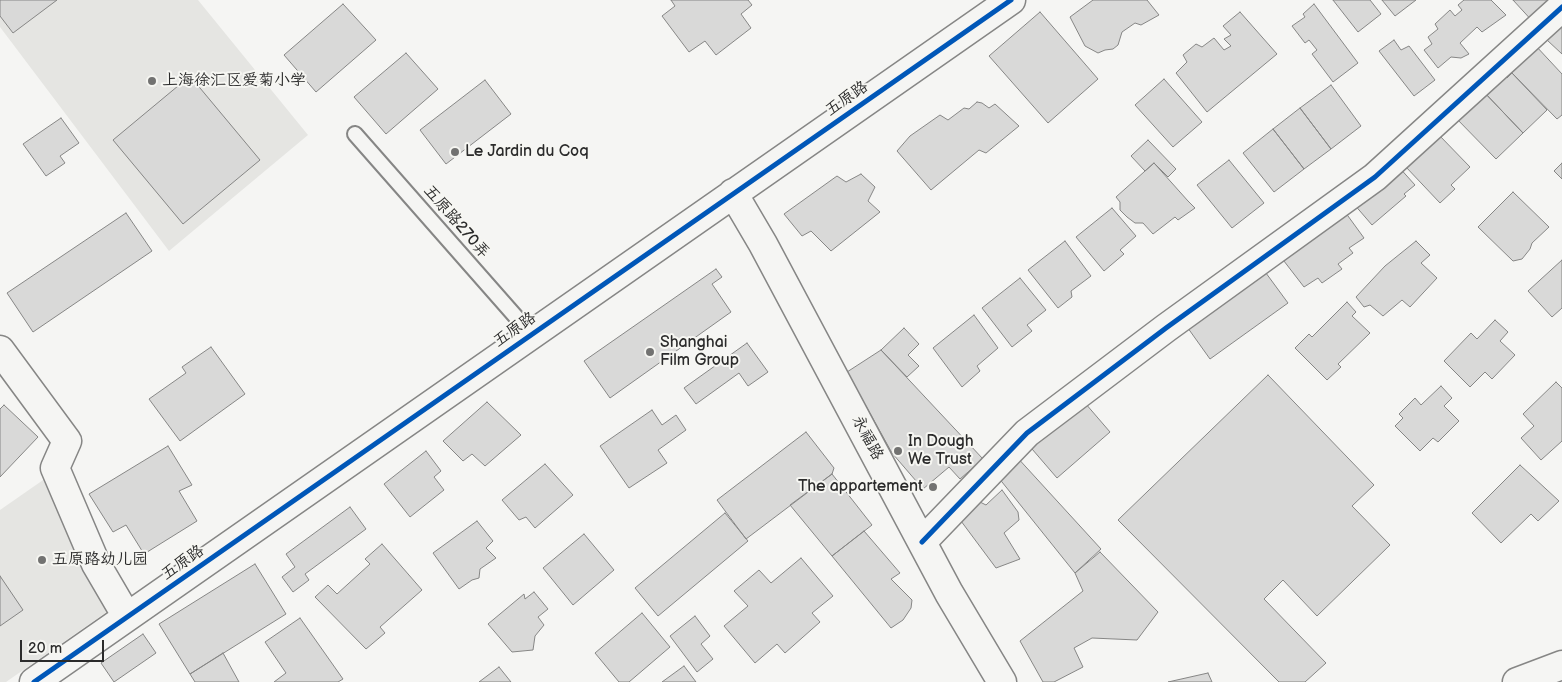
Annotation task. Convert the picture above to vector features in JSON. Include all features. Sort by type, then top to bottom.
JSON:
[{"type":"street","name":"五原路","points":[[34,682],[1011,0]]},
{"type":"street","points":[[922,542],[1027,433],[1166,328],[1375,177],[1562,7]]},
{"type":"street","name":"永福路","points":[[733,193],[768,252],[949,592],[1002,682]]},
{"type":"street","points":[[0,350],[67,441],[55,468],[96,564],[127,617]]},
{"type":"street","points":[[1517,682],[1554,673]]},
{"type":"lane","name":"五原路270弄","points":[[355,134],[531,334]]},
{"type":"shaded area","name":"上海徐汇区爱菊小学","points":[[0,0],[198,0],[308,135],[169,251],[0,27]]},
{"type":"shaded area","name":"五原路幼儿园","points":[[46,478],[108,611],[6,682],[0,682],[0,510]]},
{"type":"building","points":[[0,0],[57,0],[13,33],[0,16]]},
{"type":"building","points":[[671,0],[748,0],[752,5],[741,14],[751,28],[716,55],[705,41],[689,52],[662,16],[675,6]]},
{"type":"building","points":[[1093,0],[1147,0],[1159,15],[1141,25],[1135,23],[1122,32],[1118,45],[1113,49],[1098,53],[1085,46],[1070,17]]},
{"type":"building","points":[[1333,0],[1370,0],[1381,14],[1358,32]]},
{"type":"building","points":[[1382,0],[1416,0],[1395,16]]},
{"type":"building","points":[[1464,0],[1491,0],[1506,15],[1482,32],[1477,27],[1460,43],[1469,54],[1461,58],[1451,57],[1438,68],[1424,50],[1432,44],[1428,37],[1438,29],[1435,24],[1450,10],[1455,16],[1462,10],[1458,5]]},
{"type":"building","points":[[1513,0],[1558,0],[1535,24]]},
{"type":"building","points":[[343,4],[376,40],[316,92],[284,55]]},
{"type":"building","points":[[1314,4],[1358,63],[1333,82],[1312,54],[1317,50],[1309,40],[1305,43],[1292,26],[1305,17],[1303,14]]},
{"type":"building","points":[[1040,12],[1098,79],[1048,123],[989,56]]},
{"type":"building","points":[[1240,12],[1277,54],[1207,112],[1176,73],[1187,62],[1183,55],[1196,44],[1202,47],[1214,38],[1224,50],[1231,46],[1224,39],[1231,35],[1223,26]]},
{"type":"building","points":[[1562,25],[1562,54],[1547,40]]},
{"type":"building","points":[[1394,40],[1401,50],[1409,46],[1435,80],[1414,96],[1379,51]]},
{"type":"building","points":[[1535,45],[1562,74],[1562,115],[1557,119],[1509,70]]},
{"type":"building","points":[[406,53],[438,89],[386,134],[354,97]]},
{"type":"building","points":[[1512,73],[1547,110],[1523,133],[1484,92],[1503,74],[1507,78]]},
{"type":"building","points":[[190,76],[260,160],[183,224],[113,140]]},
{"type":"building","points":[[1164,79],[1202,122],[1173,147],[1135,105]]},
{"type":"building","points":[[485,80],[511,114],[446,164],[420,130]]},
{"type":"building","points":[[1331,85],[1361,126],[1331,149],[1300,108]]},
{"type":"building","points":[[1482,90],[1523,133],[1496,159],[1454,116]]},
{"type":"building","points":[[977,102],[989,108],[995,104],[1019,126],[986,153],[979,150],[931,190],[897,151],[910,136],[940,115],[948,120],[964,108],[969,109]]},
{"type":"building","points":[[1300,108],[1331,149],[1304,169],[1273,129]]},
{"type":"building","points":[[61,118],[79,143],[60,156],[65,163],[46,176],[23,144]]},
{"type":"building","points":[[1273,129],[1304,169],[1274,192],[1243,153]]},
{"type":"building","points":[[1438,134],[1470,167],[1451,185],[1455,189],[1440,203],[1405,166]]},
{"type":"building","points":[[1148,140],[1176,169],[1168,177],[1154,163],[1145,171],[1131,156]]},
{"type":"building","points":[[1229,160],[1264,203],[1232,228],[1197,185]]},
{"type":"building","points":[[1154,163],[1195,208],[1178,220],[1175,217],[1153,234],[1143,223],[1135,223],[1120,210],[1120,202],[1116,197]]},
{"type":"building","points":[[1562,163],[1562,179],[1554,171]]},
{"type":"building","points":[[1397,165],[1415,185],[1404,194],[1406,196],[1372,225],[1353,203]]},
{"type":"building","points":[[861,174],[875,187],[868,201],[880,212],[831,251],[811,231],[802,236],[784,214],[837,176],[846,182]]},
{"type":"building","points":[[1513,192],[1549,227],[1532,243],[1522,259],[1513,261],[1478,227]]},
{"type":"building","points":[[1340,205],[1364,238],[1349,248],[1353,253],[1338,264],[1342,269],[1322,283],[1318,278],[1304,287],[1277,252]]},
{"type":"building","points":[[1112,208],[1136,236],[1120,250],[1124,254],[1104,271],[1076,237]]},
{"type":"building","points":[[126,213],[152,251],[33,332],[7,293]]},
{"type":"building","points":[[1065,241],[1091,276],[1071,291],[1072,297],[1058,308],[1028,270]]},
{"type":"building","points":[[1416,241],[1430,255],[1421,263],[1437,278],[1410,307],[1402,300],[1383,316],[1370,305],[1364,307],[1356,297],[1385,266]]},
{"type":"building","points":[[1562,260],[1562,308],[1552,317],[1528,291]]},
{"type":"building","points":[[716,269],[722,277],[712,284],[731,312],[610,398],[584,361]]},
{"type":"building","points":[[1263,269],[1288,303],[1210,359],[1185,324]]},
{"type":"building","points":[[1020,278],[1046,310],[1027,325],[1032,331],[1012,347],[982,308]]},
{"type":"building","points":[[1347,302],[1356,312],[1352,316],[1370,333],[1338,364],[1341,367],[1327,380],[1295,348],[1309,334],[1312,337]]},
{"type":"building","points":[[974,315],[998,348],[977,366],[980,371],[962,387],[933,348]]},
{"type":"building","points":[[1495,320],[1508,332],[1500,341],[1515,355],[1492,379],[1485,372],[1470,387],[1444,361],[1471,333],[1477,339]]},
{"type":"building","points":[[904,328],[919,344],[908,355],[919,366],[907,377],[881,350]]},
{"type":"building","points":[[747,343],[768,372],[748,386],[739,373],[696,404],[684,388]]},
{"type":"building","points":[[211,347],[245,394],[180,441],[149,399],[186,373],[182,367]]},
{"type":"building","points":[[881,350],[983,459],[960,479],[949,467],[923,489],[892,453],[847,372]]},
{"type":"building","points":[[1268,375],[1374,485],[1352,506],[1390,545],[1317,616],[1283,580],[1264,599],[1326,663],[1305,682],[1279,682],[1118,520]]},
{"type":"building","points":[[1556,382],[1562,388],[1562,441],[1541,460],[1521,438],[1534,426],[1523,414]]},
{"type":"building","points":[[1441,386],[1452,398],[1444,406],[1459,421],[1438,442],[1433,438],[1420,451],[1395,426],[1403,418],[1399,414],[1415,398],[1421,405]]},
{"type":"building","points":[[1079,396],[1110,432],[1057,478],[1026,442]]},
{"type":"building","points":[[487,402],[521,435],[485,466],[472,454],[463,461],[443,441]]},
{"type":"building","points":[[4,405],[38,437],[0,477],[0,409]]},
{"type":"building","points":[[652,410],[662,425],[676,415],[686,430],[658,450],[667,463],[629,488],[600,446]]},
{"type":"building","points":[[806,432],[834,468],[832,474],[746,539],[717,500]]},
{"type":"building","points":[[168,446],[192,485],[179,491],[197,521],[144,554],[126,525],[113,532],[89,494]]},
{"type":"building","points":[[426,451],[441,471],[434,477],[444,490],[410,517],[384,484]]},
{"type":"building","points":[[1015,455],[1101,549],[1075,573],[998,477]]},
{"type":"building","points":[[545,464],[573,495],[535,528],[526,517],[519,520],[502,500]]},
{"type":"building","points":[[1520,465],[1559,501],[1538,521],[1531,514],[1501,543],[1472,513]]},
{"type":"building","points":[[832,474],[872,525],[832,556],[790,505]]},
{"type":"building","points":[[1002,490],[1018,512],[1019,520],[1004,533],[1020,559],[996,568],[961,521],[980,502],[986,505]]},
{"type":"building","points":[[350,507],[366,529],[305,574],[309,580],[293,592],[282,577],[295,567],[286,554]]},
{"type":"building","points":[[725,513],[748,541],[658,616],[635,588]]},
{"type":"building","points":[[477,521],[493,541],[486,548],[496,558],[480,569],[479,578],[472,580],[459,589],[433,553]]},
{"type":"building","points":[[864,531],[900,573],[891,579],[912,600],[911,608],[903,620],[891,628],[832,556]]},
{"type":"building","points":[[584,534],[614,570],[573,605],[543,568]]},
{"type":"building","points":[[382,544],[422,590],[380,627],[385,633],[366,649],[315,597],[328,585],[337,594],[370,564],[365,559]]},
{"type":"building","points":[[1100,552],[1158,612],[1137,640],[1092,638],[1074,648],[1083,667],[1054,682],[1043,682],[1020,641],[1083,591],[1075,573]]},
{"type":"building","points":[[801,558],[833,596],[812,613],[820,622],[785,653],[777,644],[755,663],[724,626],[748,606],[734,591],[759,570],[771,583]]},
{"type":"building","points":[[255,564],[286,614],[190,674],[159,624]]},
{"type":"building","points":[[0,576],[23,610],[0,626]]},
{"type":"building","points":[[534,592],[548,609],[538,617],[544,625],[535,636],[533,650],[512,652],[488,624],[524,594],[525,599]]},
{"type":"building","points":[[642,613],[670,647],[629,682],[619,682],[595,653]]},
{"type":"building","points":[[695,616],[710,636],[701,644],[713,659],[697,672],[670,636]]},
{"type":"building","points":[[300,618],[343,679],[338,682],[274,682],[286,673],[265,642]]},
{"type":"building","points":[[143,634],[156,653],[114,682],[101,663]]},
{"type":"building","points":[[223,653],[239,682],[195,682],[190,674]]},
{"type":"building","points":[[684,666],[696,682],[662,682]]},
{"type":"building","points":[[499,667],[511,682],[479,682]]},
{"type":"building","points":[[1208,673],[1212,682],[1168,682]]},
{"type":"cycle path","points":[[34,682],[1011,0]]},
{"type":"cycle path","points":[[922,542],[1027,433],[1166,328],[1375,177],[1562,7]]},
{"type":"place","name":"上海徐汇区爱菊小学","points":[[152,81]]},
{"type":"place","name":"Le Jardin du Coq","points":[[455,152]]},
{"type":"place","name":"Shanghai Film Group","points":[[650,352]]},
{"type":"place","name":"In Dough We Trust","points":[[898,451]]},
{"type":"place","name":"The appartement","points":[[933,487]]},
{"type":"place","name":"五原路幼儿园","points":[[42,560]]}]
